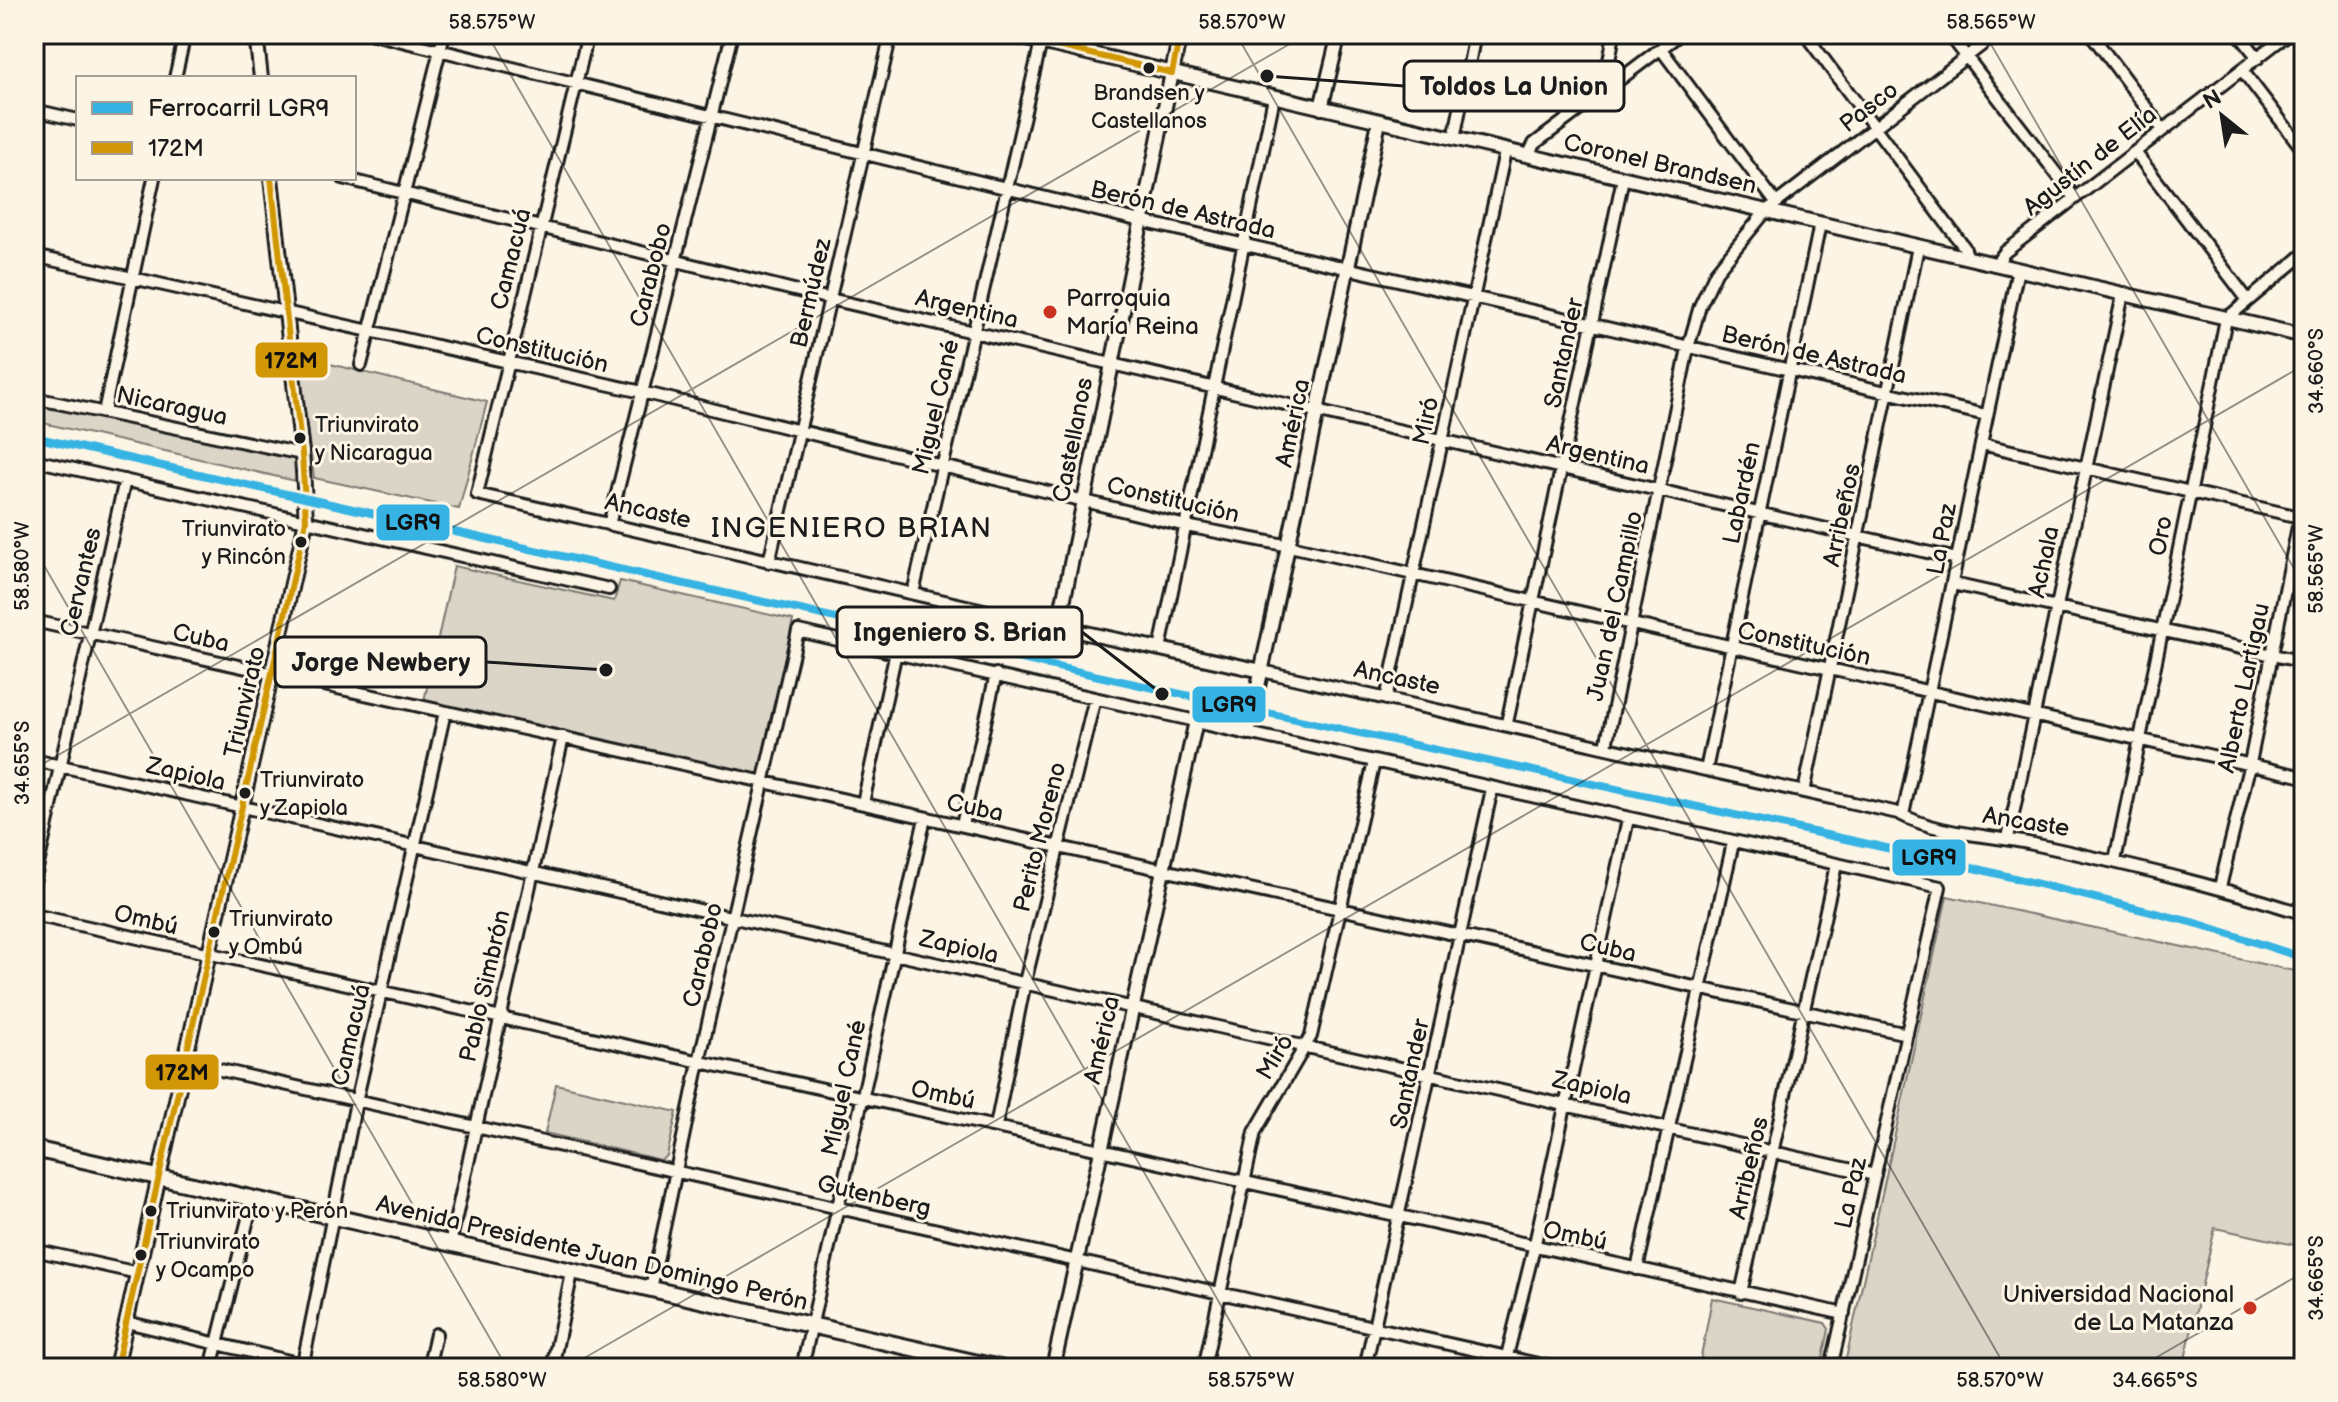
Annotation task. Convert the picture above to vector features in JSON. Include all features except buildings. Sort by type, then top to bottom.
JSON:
[{"type":"main road","name":"Avenida Presidente Juan Domingo Perón","points":[[34,1149],[1000,1368]]},
{"type":"street","points":[[34,50],[37,34]]},
{"type":"street","points":[[175,76],[185,34]]},
{"type":"street","points":[[256,34],[261,76]]},
{"type":"street","name":"Berón de Astrada","points":[[373,34],[1141,221],[1986,415]]},
{"type":"street","points":[[361,365],[444,34]]},
{"type":"street","name":"Camacuá","points":[[477,494],[506,363],[588,34]]},
{"type":"street","name":"Carabobo","points":[[609,525],[732,34]]},
{"type":"street","name":"Bermúdez","points":[[769,562],[891,34]]},
{"type":"street","name":"Coronel Brandsen","points":[[1006,34],[1505,152],[1771,207],[1820,224],[2304,336]]},
{"type":"street","points":[[1321,108],[1339,34]]},
{"type":"street","points":[[1454,139],[1475,34]]},
{"type":"street","points":[[1603,93],[1614,34]]},
{"type":"street","points":[[1528,156],[1534,144],[1680,34]]},
{"type":"street","points":[[1805,34],[1964,247],[1968,258]]},
{"type":"street","points":[[1949,34],[2075,198]]},
{"type":"street","name":"Pasco","points":[[1771,207],[1996,34]]},
{"type":"street","points":[[2091,34],[2163,130]]},
{"type":"street","points":[[2239,34],[2258,58]]},
{"type":"street","name":"Agustín de Elía","points":[[1995,265],[2005,252],[2288,34]]},
{"type":"street","name":"Castellanos","points":[[1058,627],[1179,35]]},
{"type":"street","name":"Miguel Cané","points":[[913,593],[1041,42]]},
{"type":"street","points":[[1661,49],[1771,207]]},
{"type":"street","points":[[2242,70],[2304,151]]},
{"type":"street","points":[[1160,649],[1274,97]]},
{"type":"street","points":[[34,110],[76,120]]},
{"type":"street","name":"América","points":[[1248,733],[1379,122]]},
{"type":"street","name":"Miró","points":[[1386,699],[1505,152]]},
{"type":"street","points":[[2135,152],[2247,299]]},
{"type":"street","name":"Santander","points":[[1507,723],[1623,178]]},
{"type":"street","points":[[104,412],[154,180]]},
{"type":"street","name":"Triunvirato","points":[[116,1368],[274,675],[306,521],[302,454],[271,180]]},
{"type":"street","name":"Argentina","points":[[350,180],[830,299],[1957,559]]},
{"type":"street","name":"Juan del Campillo","points":[[1606,746],[1688,348],[1700,306],[1716,272],[1771,207]]},
{"type":"street","name":"Labardén","points":[[1706,770],[1820,224]]},
{"type":"street","name":"Arribeños","points":[[1804,792],[1918,247]]},
{"type":"street","points":[[2226,319],[2304,254]]},
{"type":"street","name":"Constitución","points":[[34,256],[642,392],[1186,526],[1290,546],[1730,649],[2304,777]]},
{"type":"street","name":"La Paz","points":[[1903,815],[2018,269]]},
{"type":"street","name":"Achala","points":[[2008,838],[2123,294]]},
{"type":"street","name":"Oro","points":[[2115,861],[2226,319]]},
{"type":"street","name":"Nicaragua","points":[[34,398],[302,454]]},
{"type":"street","points":[[1981,444],[2302,518]]},
{"type":"street","points":[[34,460],[609,589]]},
{"type":"street","name":"Cervantes","points":[[34,882],[125,480]]},
{"type":"street","name":"Ancaste","points":[[477,494],[1058,627],[1507,723],[1903,815],[1914,823],[1959,834],[2008,838],[2115,861],[2220,887],[2304,914]]},
{"type":"street","name":"Alberto Lartigau","points":[[2220,887],[2250,763],[2304,497]]},
{"type":"street","points":[[1953,584],[2304,662]]},
{"type":"street","name":"Cuba","points":[[34,621],[1907,1034]]},
{"type":"street","name":"Carabobo","points":[[651,1289],[699,1062],[798,631],[896,652]]},
{"type":"street","points":[[863,803],[896,652],[1836,865]]},
{"type":"street","points":[[962,825],[996,674]]},
{"type":"street","name":"Perito Moreno","points":[[996,1126],[1025,982],[1095,698]]},
{"type":"street","name":"Camacuá","points":[[303,1366],[356,1102],[445,712]]},
{"type":"street","name":"América","points":[[1053,1368],[1196,721]]},
{"type":"street","name":"Pablo Simbrón","points":[[450,1244],[473,1127],[563,737]]},
{"type":"street","name":"Zapiola","points":[[34,760],[414,848],[1566,1102],[1875,1175]]},
{"type":"street","name":"Miró","points":[[1204,1368],[1258,1125],[1306,1047],[1374,762]]},
{"type":"street","name":"Santander","points":[[1365,1368],[1492,789]]},
{"type":"street","name":"Miguel Cané","points":[[802,1368],[925,818]]},
{"type":"street","points":[[1505,1363],[1534,1248],[1628,819]]},
{"type":"street","points":[[1637,1269],[1733,843]]},
{"type":"street","name":"Arribeños","points":[[1741,1293],[1836,865]]},
{"type":"street","name":"La Paz","points":[[1831,1368],[1940,887],[1836,865]]},
{"type":"street","name":"Ombú","points":[[34,915],[1844,1314]]},
{"type":"street","name":"Gutenberg","points":[[185,1062],[1374,1327],[1505,1363],[1556,1368]]},
{"type":"street","points":[[211,1368],[253,1199]]},
{"type":"street","points":[[34,1250],[138,1273]]},
{"type":"street","points":[[552,1368],[572,1273]]},
{"type":"street","points":[[126,1322],[318,1368]]},
{"type":"street","points":[[428,1368],[436,1334]]},
{"type":"shaded area","points":[[297,356],[487,402],[459,509],[314,478]]},
{"type":"shaded area","points":[[34,400],[298,456],[300,482],[34,421]]},
{"type":"shaded area","points":[[454,566],[614,601],[620,581],[793,620],[759,774],[424,701]]},
{"type":"shaded area","points":[[1947,896],[2304,973],[2304,1247],[2215,1228],[2183,1368],[1844,1368]]},
{"type":"shaded area","points":[[556,1084],[677,1112],[667,1156],[661,1160],[545,1133]]},
{"type":"shaded area","points":[[1712,1298],[1825,1323],[1829,1329],[1821,1368],[1699,1368]]},
{"type":"rail line","name":"LGR9","points":[[34,437],[929,639],[1946,861],[2199,924],[2304,958]]},
{"type":"transit line","name":"172M","points":[[1006,34],[1172,73],[1180,34]]},
{"type":"transit line","name":"172M","points":[[116,1368],[306,521],[302,454],[271,180]]},
{"type":"place","name":"Brandsen y Castellanos","points":[[1149,68]]},
{"type":"place","name":"Toldos La Union","points":[[1267,76]]},
{"type":"place","name":"Parroquia María Reina","points":[[1050,312]]},
{"type":"place","name":"Triunvirato y Nicaragua","points":[[300,438]]},
{"type":"place","name":"Triunvirato y Rincón","points":[[301,542]]},
{"type":"place","name":"Jorge Newbery","points":[[606,670]]},
{"type":"place","name":"Ingeniero S. Brian","points":[[1162,694]]},
{"type":"place","name":"Triunvirato y Zapiola","points":[[245,793]]},
{"type":"place","name":"Triunvirato y Ombú","points":[[214,932]]},
{"type":"place","name":"Triunvirato y Perón","points":[[151,1211]]},
{"type":"place","name":"Triunvirato y Ocampo","points":[[141,1255]]},
{"type":"place","name":"Universidad Nacional de La Matanza","points":[[2250,1308]]},
{"type":"district","name":"INGENIERO BRIAN","points":[[852,528]]}]
